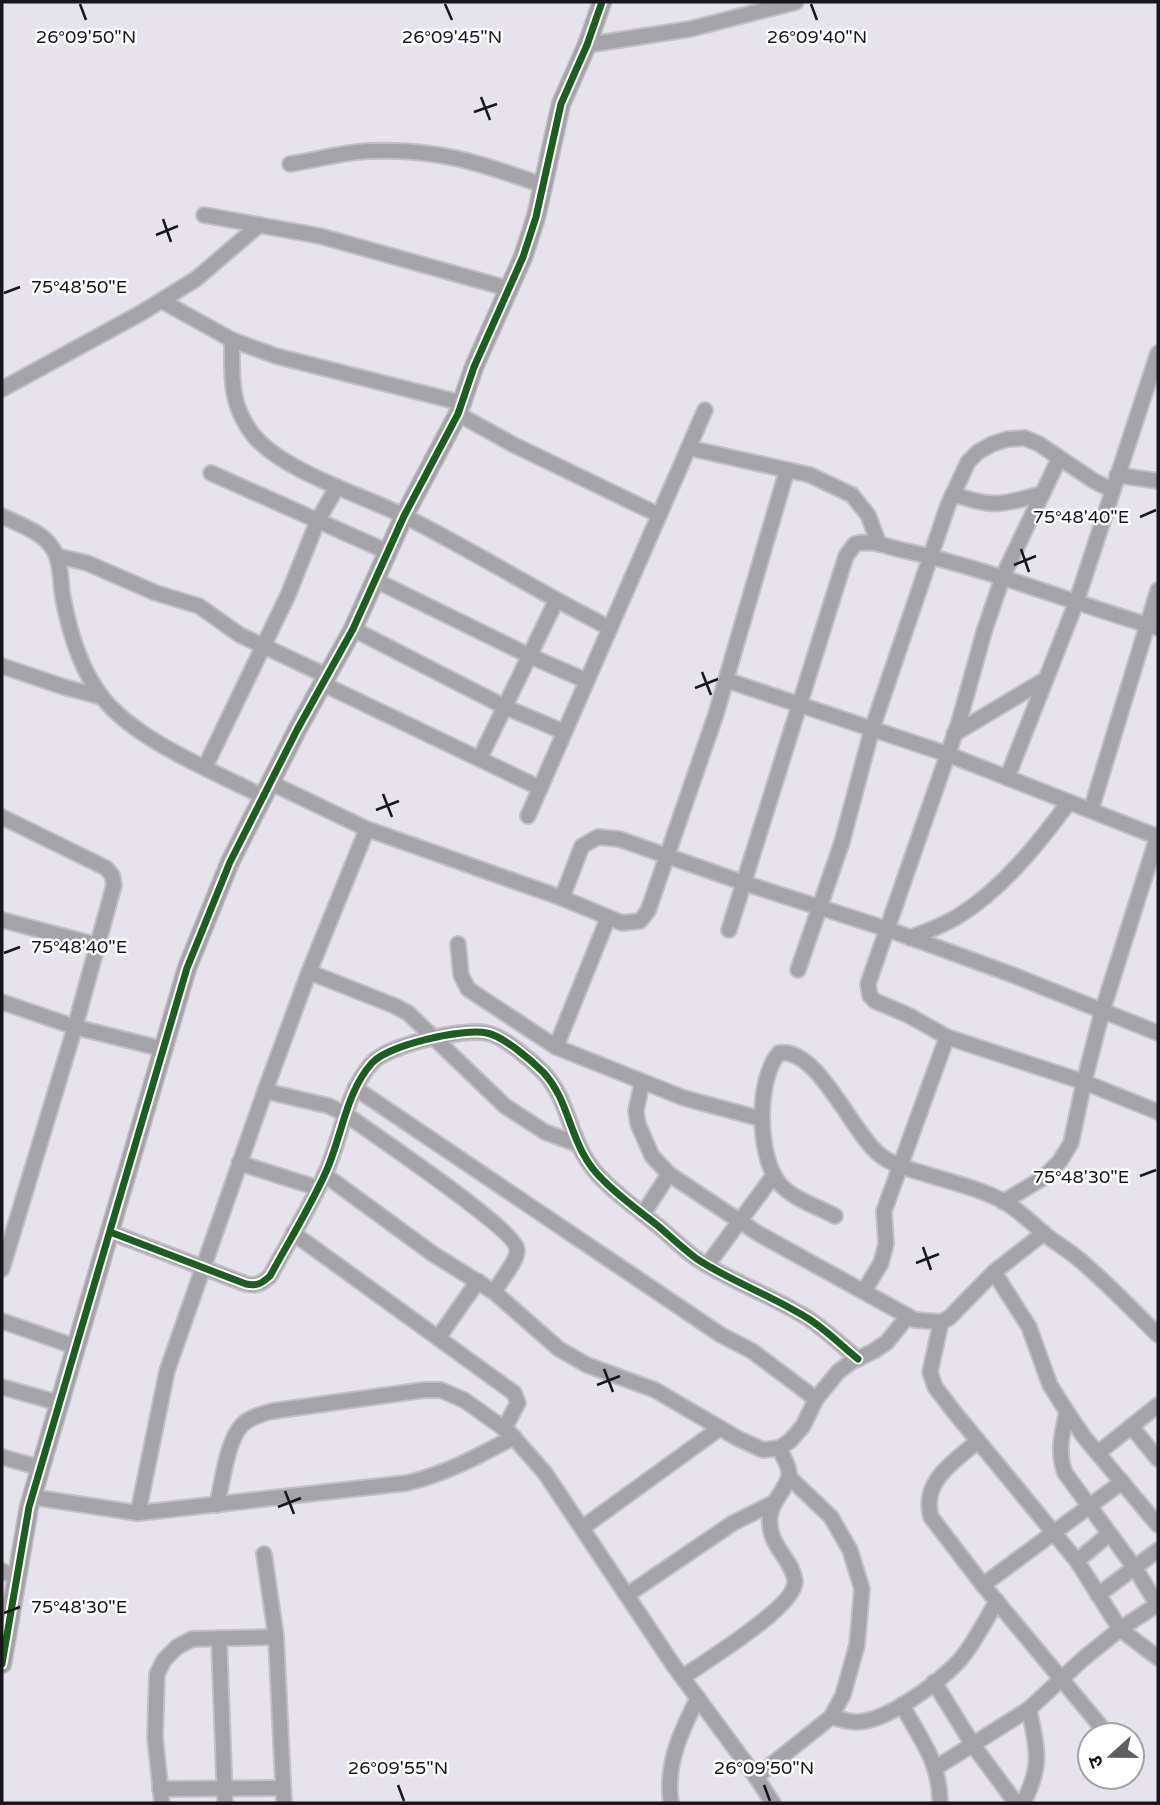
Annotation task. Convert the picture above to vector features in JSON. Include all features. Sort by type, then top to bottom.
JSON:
[{"type":"street","points":[[2,1664],[10,1574],[187,968],[230,862],[353,629],[404,516],[460,408],[474,367],[510,289],[532,230],[561,104],[587,45],[602,2]]},
{"type":"street","points":[[587,45],[690,29],[756,8],[796,2]]},
{"type":"street","points":[[290,164],[367,150],[419,151],[474,160],[542,184]]},
{"type":"street","points":[[204,215],[320,236],[510,289]]},
{"type":"street","points":[[2,388],[196,279],[259,225]]},
{"type":"street","points":[[162,300],[232,340],[276,356],[460,408],[512,444],[659,515]]},
{"type":"street","points":[[232,340],[231,390],[253,435],[271,452],[404,516],[610,628]]},
{"type":"street","points":[[1007,778],[1076,603],[1158,353]]},
{"type":"street","points":[[528,816],[705,410]]},
{"type":"street","points":[[798,970],[842,842],[872,729],[931,555],[968,462],[992,444],[1025,438],[1112,490]]},
{"type":"street","points":[[689,448],[810,475],[852,495],[869,514],[879,544]]},
{"type":"street","points":[[1059,458],[1003,576],[954,734],[868,984],[870,996],[874,1001],[908,1015],[947,1037],[1084,1082],[1158,1112]]},
{"type":"street","points":[[2,516],[42,537],[52,547],[57,556],[63,600],[89,676],[102,697],[123,718],[163,746],[205,766],[367,829],[562,898],[622,923],[640,921],[648,911],[726,680],[787,470]]},
{"type":"street","points":[[211,472],[388,552]]},
{"type":"street","points":[[1117,475],[1158,481]]},
{"type":"street","points":[[205,766],[288,594],[318,520],[337,486]]},
{"type":"street","points":[[953,495],[980,504],[998,505],[1041,495]]},
{"type":"street","points":[[729,930],[799,703],[846,556],[851,548],[860,542],[931,555],[1152,626]]},
{"type":"street","points":[[57,556],[87,563],[156,593],[199,606],[240,635],[540,788]]},
{"type":"street","points":[[375,580],[587,681]]},
{"type":"street","points":[[1091,810],[1152,626],[1158,590]]},
{"type":"street","points":[[480,758],[556,601]]},
{"type":"street","points":[[353,629],[505,707],[564,732]]},
{"type":"street","points":[[2,666],[102,697]]},
{"type":"street","points":[[954,734],[1046,679]]},
{"type":"street","points":[[726,680],[947,754],[1158,836],[1102,1012],[1072,1143],[1060,1161],[1043,1178],[1003,1202]]},
{"type":"street","points":[[911,938],[958,917],[987,896],[1048,831],[1069,802]]},
{"type":"street","points":[[2,817],[106,868],[112,875],[114,886],[75,1027],[2,1269]]},
{"type":"street","points":[[138,1513],[167,1371],[265,1091],[309,972],[367,829]]},
{"type":"street","points":[[562,898],[582,845],[598,837],[619,839],[666,857],[887,929],[1013,975],[1158,1033]]},
{"type":"street","points":[[556,1048],[608,918]]},
{"type":"street","points":[[2,920],[97,945]]},
{"type":"street","points":[[458,944],[461,975],[468,989],[556,1048],[684,1098],[762,1119]]},
{"type":"street","points":[[309,972],[395,1006],[420,1023],[505,1106],[545,1132],[577,1144]]},
{"type":"street","points":[[2,1002],[75,1027],[163,1049]]},
{"type":"street","points":[[110,1233],[246,1284],[261,1284],[270,1276],[322,1182],[355,1088],[372,1063],[383,1053],[396,1047],[473,1032],[488,1033],[497,1036],[543,1072],[553,1085],[589,1166],[643,1214],[697,1258],[810,1320],[858,1359]]},
{"type":"street","points":[[864,1292],[881,1263],[886,1244],[884,1211],[947,1037]]},
{"type":"street","points":[[835,1216],[780,1184],[766,1154],[762,1119],[769,1070],[773,1059],[779,1053],[796,1055],[813,1068],[868,1144],[882,1157],[900,1166],[977,1190],[1025,1215],[1044,1233],[1080,1259],[1158,1335]]},
{"type":"street","points":[[642,1082],[636,1111],[638,1124],[644,1143],[652,1156],[669,1174],[759,1234],[908,1316],[925,1322],[941,1322],[955,1314],[994,1272],[1044,1233]]},
{"type":"street","points":[[355,1088],[721,1335],[752,1351],[816,1399]]},
{"type":"street","points":[[265,1091],[329,1106],[346,1115],[513,1239],[518,1248],[517,1255],[494,1292]]},
{"type":"street","points":[[239,1163],[322,1182],[494,1292],[559,1349],[587,1365],[655,1390],[763,1450],[779,1448],[790,1441],[803,1426],[816,1399],[838,1372],[887,1342],[908,1316]]},
{"type":"street","points":[[643,1214],[669,1174]]},
{"type":"street","points":[[708,1264],[774,1175]]},
{"type":"street","points":[[32,1497],[138,1513],[407,1483],[463,1464],[509,1433],[518,1403],[514,1393],[293,1233]]},
{"type":"street","points":[[994,1272],[1029,1327],[1050,1385],[1066,1412],[1158,1525]]},
{"type":"street","points":[[439,1338],[478,1281]]},
{"type":"street","points":[[2,1321],[76,1347]]},
{"type":"street","points":[[941,1322],[930,1372],[935,1387],[1077,1561],[1121,1629],[1158,1658]]},
{"type":"street","points":[[2,1387],[59,1403]]},
{"type":"street","points":[[217,1505],[236,1433],[244,1423],[273,1411],[440,1390],[464,1400],[509,1433],[545,1473],[683,1677],[773,1803]]},
{"type":"street","points":[[1098,1453],[1158,1405]]},
{"type":"street","points":[[937,1768],[1029,1709],[1121,1629],[1158,1604],[1065,1473],[1060,1460],[1066,1412]]},
{"type":"street","points":[[1131,1426],[1158,1459]]},
{"type":"street","points":[[582,1528],[720,1428]]},
{"type":"street","points":[[978,1441],[940,1474],[930,1492],[928,1506],[931,1517],[1097,1721]]},
{"type":"street","points":[[683,1677],[766,1619],[785,1602],[794,1589],[795,1580],[772,1536],[769,1518],[773,1503],[789,1477],[789,1470],[779,1448]]},
{"type":"street","points":[[2,1457],[41,1468]]},
{"type":"street","points":[[756,1777],[831,1717],[843,1695],[857,1645],[862,1589],[850,1550],[831,1517],[789,1477]]},
{"type":"street","points":[[984,1585],[1122,1482]]},
{"type":"street","points":[[627,1595],[733,1523],[773,1503]]},
{"type":"street","points":[[1077,1561],[1109,1535]]},
{"type":"street","points":[[1098,1595],[1158,1550]]},
{"type":"street","points":[[264,1554],[276,1637],[283,1796],[161,1796],[155,1737],[157,1674],[164,1660],[177,1647],[192,1639],[276,1637]]},
{"type":"street","points":[[831,1717],[856,1722],[875,1719],[934,1682],[960,1660],[997,1601]]},
{"type":"street","points":[[219,1638],[225,1796]]},
{"type":"street","points":[[934,1682],[972,1745],[1016,1803]]},
{"type":"street","points":[[671,1803],[670,1766],[682,1730],[698,1698]]},
{"type":"street","points":[[902,1704],[937,1768],[940,1803]]},
{"type":"street","points":[[1023,1803],[1035,1775],[1038,1756],[1029,1709]]},
{"type":"cycle path","points":[[2,1664],[29,1507],[187,968],[230,862],[297,730],[353,629],[404,516],[458,414],[474,367],[523,257],[536,217],[561,104],[587,45],[602,2]]},
{"type":"cycle path","points":[[110,1232],[246,1284],[261,1283],[270,1276],[319,1187],[350,1102],[372,1063],[393,1050],[426,1039],[461,1033],[487,1033],[509,1043],[543,1072],[560,1098],[584,1155],[592,1168],[616,1193],[697,1259],[809,1319],[858,1359]]}]
